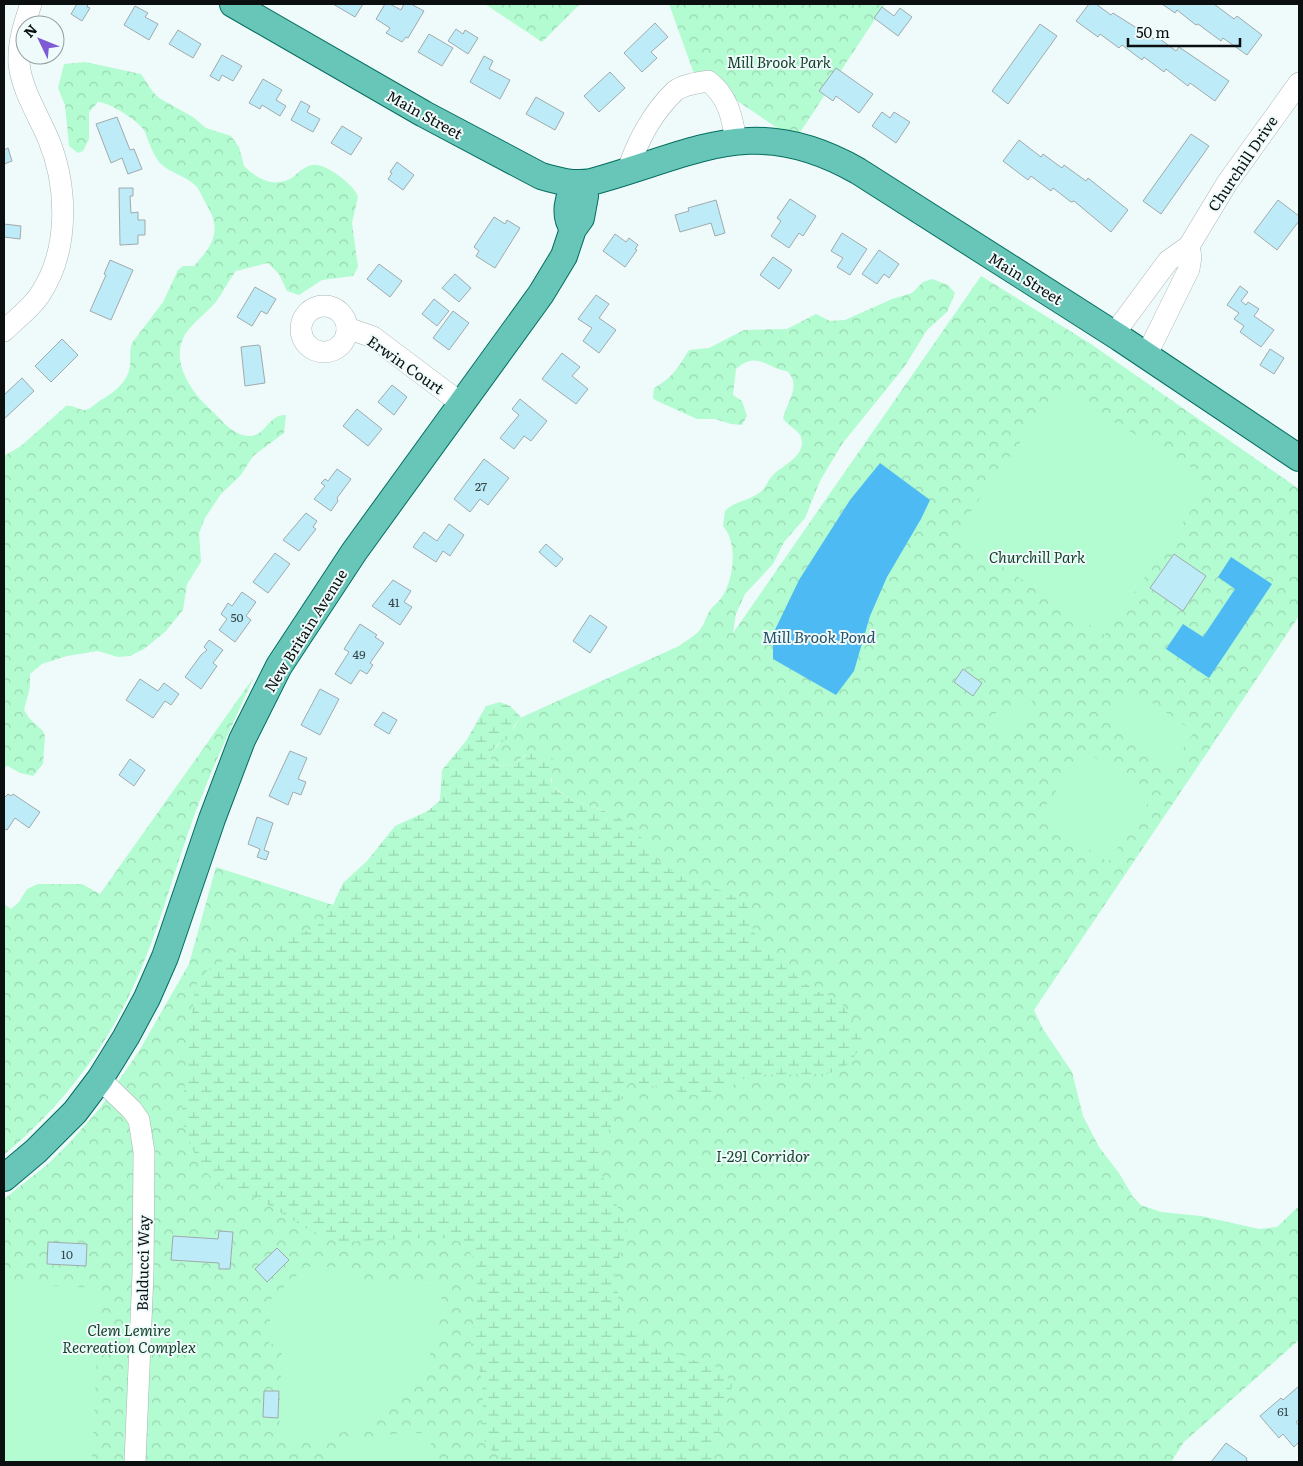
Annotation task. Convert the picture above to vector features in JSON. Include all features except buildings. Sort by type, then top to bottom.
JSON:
[{"type":"main road","name":"Main Street","points":[[233,4],[424,114],[540,176],[579,184],[675,155],[736,140],[785,142],[824,153],[841,161],[1114,334],[1299,458]]},
{"type":"main road","name":"New Britain Avenue","points":[[4,1178],[57,1131],[100,1079],[135,1021],[162,966],[212,819],[242,740],[279,666],[354,552],[541,294],[564,256],[573,229],[567,216],[570,194],[579,184]]},
{"type":"street","points":[[4,331],[38,296],[53,270],[63,217],[61,184],[49,141],[29,96],[19,64],[20,34],[31,4]]},
{"type":"street","points":[[628,170],[637,144],[655,117],[676,90],[693,84],[708,81],[718,88],[727,102],[736,140]]},
{"type":"street","name":"Churchill Drive","points":[[1114,334],[1168,260],[1189,246],[1231,177],[1299,83]]},
{"type":"street","name":"Churchill Drive","points":[[1146,356],[1189,268],[1191,257],[1189,246]]},
{"type":"street","name":"Erwin Court","points":[[347,328],[373,336],[462,404]]},
{"type":"street","name":"Balducci Way","points":[[100,1079],[132,1110],[139,1120],[144,1152],[143,1273],[135,1462]]},
{"type":"green space","points":[[485,4],[580,4],[542,42]]},
{"type":"green space","name":"Mill Brook Park","points":[[669,4],[885,4],[795,140],[693,71]]},
{"type":"green space","points":[[85,62],[141,74],[159,98],[193,117],[206,128],[231,136],[239,147],[244,166],[255,175],[267,181],[287,181],[305,168],[313,165],[318,165],[332,171],[352,187],[358,197],[352,223],[358,267],[353,276],[322,280],[299,295],[287,291],[279,274],[268,263],[236,271],[215,303],[186,333],[181,343],[181,363],[189,383],[201,400],[231,429],[242,435],[248,436],[259,433],[275,418],[286,415],[284,433],[253,456],[241,475],[221,494],[205,518],[199,533],[201,562],[187,584],[183,610],[165,632],[144,649],[130,656],[118,657],[98,651],[67,656],[42,664],[30,674],[30,687],[24,710],[29,718],[43,731],[45,736],[43,764],[33,776],[20,773],[8,766],[4,767],[4,456],[21,446],[66,406],[82,410],[91,408],[123,382],[129,372],[132,343],[163,302],[178,270],[183,266],[194,266],[207,250],[215,228],[210,212],[197,187],[160,163],[142,128],[116,108],[98,102],[89,112],[89,139],[83,151],[78,153],[69,146],[65,105],[58,88],[65,64]]},
{"type":"green space","points":[[981,276],[1091,344],[1299,489],[1299,616],[1034,1010],[1043,1029],[1072,1072],[1083,1116],[1099,1147],[1119,1173],[1133,1197],[1141,1205],[1161,1212],[1201,1216],[1259,1229],[1277,1227],[1299,1206],[1299,1340],[1184,1442],[1171,1462],[4,1462],[4,1199],[48,1164],[72,1140],[100,1108],[139,1051],[189,964],[216,867],[505,961],[608,812],[570,799],[552,786],[552,776],[525,755],[509,765],[500,766],[491,762],[491,752],[512,731],[520,718],[679,646],[698,632],[710,610],[722,597],[732,571],[731,542],[723,526],[725,511],[755,496],[765,487],[773,475],[801,450],[800,434],[783,418],[793,388],[791,376],[787,371],[756,360],[743,364],[736,369],[733,395],[742,401],[747,416],[742,425],[715,419],[697,419],[657,401],[653,398],[654,388],[674,372],[689,350],[709,348],[744,330],[787,329],[816,314],[830,321],[845,320],[892,299],[912,293],[923,282],[932,279],[948,285],[955,293],[947,312],[927,330],[905,366],[842,444],[820,481],[805,518],[784,542],[773,564],[745,594],[736,614],[733,633]]},
{"type":"green space","name":"Churchill Park","points":[[1058,389],[1195,470],[1204,492],[1105,635],[964,541],[961,525]]},
{"type":"green space","points":[[254,677],[201,798],[147,955],[127,1000],[102,1044],[73,1084],[41,1121],[4,1155],[4,904],[11,909],[19,902],[27,889],[38,884],[82,884],[100,894]]},
{"type":"green space","points":[[1131,688],[1194,732],[1171,766],[1107,722]]},
{"type":"green space","points":[[1029,696],[1039,716],[998,737],[988,717]]},
{"type":"green space","points":[[500,702],[510,706],[521,717],[514,726],[511,737],[498,744],[491,752],[491,762],[500,766],[508,765],[530,753],[538,751],[545,753],[554,760],[551,781],[555,789],[570,799],[613,814],[628,824],[637,832],[657,859],[670,870],[690,881],[726,892],[743,901],[750,910],[751,925],[758,940],[802,981],[816,991],[839,999],[862,1036],[861,1046],[850,1063],[837,1071],[825,1074],[751,1075],[720,1092],[705,1097],[631,1082],[624,1089],[612,1125],[601,1142],[598,1157],[599,1169],[624,1220],[627,1231],[615,1272],[621,1316],[627,1325],[640,1336],[695,1361],[717,1367],[732,1382],[731,1392],[725,1404],[711,1462],[503,1462],[487,1445],[482,1434],[483,1401],[480,1371],[470,1353],[477,1300],[477,1272],[475,1261],[466,1245],[462,1242],[439,1237],[341,1242],[309,1230],[256,1197],[218,1185],[199,1164],[181,1120],[195,987],[208,970],[231,956],[243,945],[278,943],[316,927],[328,916],[343,883],[367,861],[395,826],[428,811],[440,800],[442,770],[466,741],[486,706]]},
{"type":"green space","points":[[1084,750],[1153,796],[1108,862],[1039,816]]},
{"type":"green space","points":[[306,1267],[351,1267],[351,1281],[441,1286],[441,1309],[431,1353],[420,1374],[407,1392],[391,1408],[372,1421],[333,1435],[279,1437],[282,1345],[269,1344],[271,1299]]},
{"type":"green space","points":[[4,1284],[100,1288],[92,1462],[4,1462]]},
{"type":"green space","points":[[431,1433],[431,1462],[321,1462],[335,1452],[361,1440],[386,1435]]},
{"type":"water","name":"Mill Brook Pond","points":[[880,463],[930,500],[887,577],[870,616],[854,671],[836,695],[773,659],[773,634],[799,580],[850,500]]},
{"type":"water","points":[[1231,557],[1272,584],[1209,678],[1166,649],[1183,624],[1203,637],[1235,589],[1218,577]]},
{"type":"park label","name":"I-291 Corridor","points":[[763,1155]]},
{"type":"park label","name":"Clem Lemire Recreation Complex","points":[[129,1338]]}]
